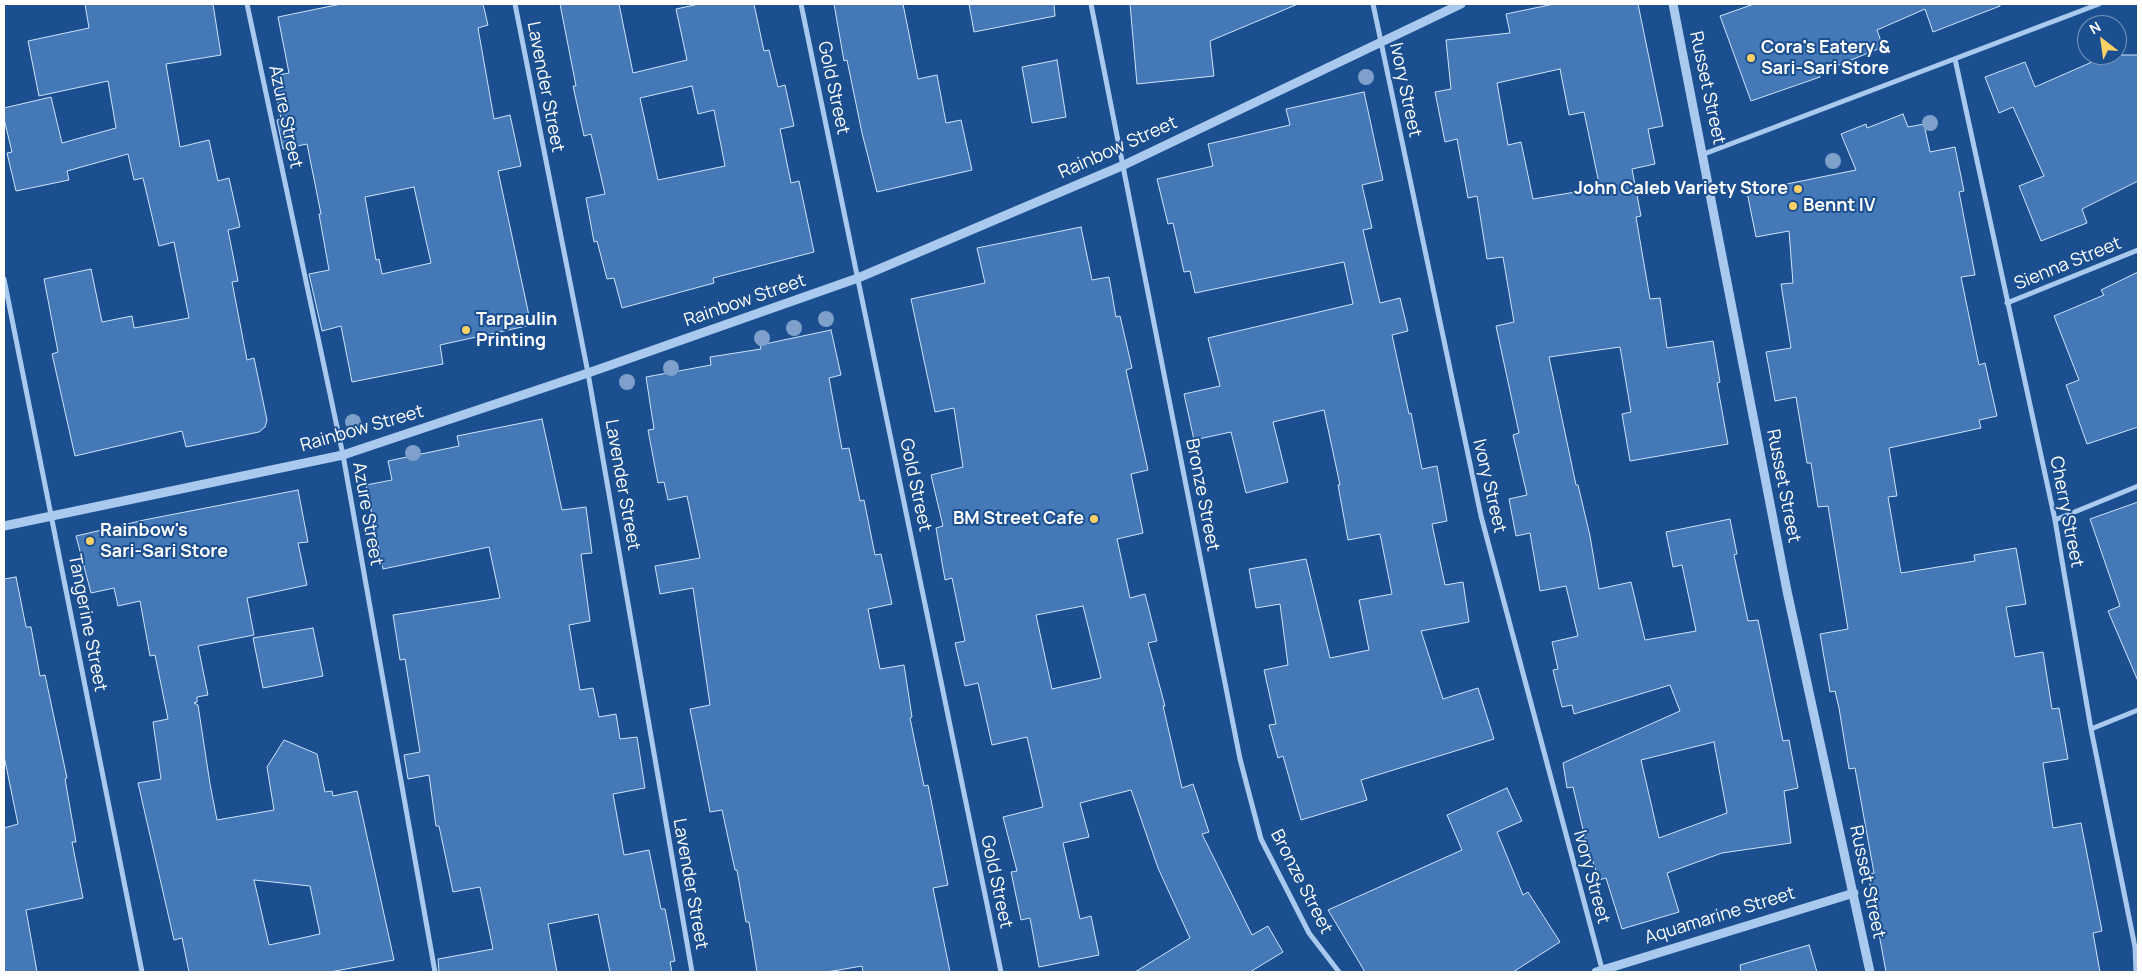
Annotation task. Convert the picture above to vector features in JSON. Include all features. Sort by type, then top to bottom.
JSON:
[{"type":"street","name":"Azure Street","points":[[247,4],[343,455],[435,972]]},
{"type":"street","name":"Lavender Street","points":[[514,4],[588,373],[692,972]]},
{"type":"street","name":"Gold Street","points":[[801,4],[1001,972]]},
{"type":"street","name":"Bronze Street","points":[[1091,4],[1240,759],[1261,839],[1309,934],[1339,972]]},
{"type":"street","name":"Ivory Street","points":[[1372,4],[1480,516],[1599,971]]},
{"type":"street","name":"Rainbow Street","points":[[4,526],[343,455],[588,373],[858,278],[1124,165],[1461,4]]},
{"type":"street","name":"Russet Street","points":[[1673,4],[1704,154],[1787,591],[1870,972]]},
{"type":"street","points":[[1704,154],[2099,4]]},
{"type":"street","name":"Cherry Street","points":[[1955,60],[2055,520],[2091,729],[2137,947],[2136,972]]},
{"type":"street","name":"Sienna Street","points":[[2007,303],[2138,250]]},
{"type":"street","name":"Tangerine Street","points":[[4,279],[142,972]]},
{"type":"street","points":[[2055,520],[2138,486]]},
{"type":"street","points":[[2091,729],[2138,710]]},
{"type":"street","name":"Aquamarine Street","points":[[1599,971],[1854,893]]},
{"type":"building","points":[[85,4],[213,4],[221,55],[166,64],[180,147],[209,140],[218,181],[229,178],[240,227],[228,230],[238,281],[232,282],[247,360],[254,358],[267,420],[265,427],[259,432],[186,447],[182,431],[75,456],[52,354],[58,352],[44,279],[91,269],[102,322],[132,316],[134,328],[189,318],[174,242],[159,246],[143,178],[134,180],[128,154],[67,171],[69,180],[16,191],[7,153],[12,152],[4,119],[4,108],[51,97],[62,143],[116,128],[108,81],[39,96],[28,41],[89,28]]},
{"type":"building","points":[[341,4],[483,4],[488,25],[478,28],[494,119],[510,115],[521,166],[498,171],[531,325],[440,345],[443,364],[352,382],[341,326],[322,331],[309,274],[329,270],[319,214],[321,214],[307,144],[283,149],[277,120],[281,119],[273,76],[289,73],[278,17]],"holes":[[[414,187],[431,263],[382,274],[379,259],[376,260],[365,197]]]},
{"type":"building","points":[[560,4],[619,4],[633,73],[687,60],[676,9],[699,4],[754,4],[764,51],[769,50],[778,87],[785,85],[794,126],[780,129],[791,183],[799,181],[814,252],[713,278],[714,283],[622,308],[614,278],[607,279],[597,241],[594,242],[586,198],[605,194],[591,134],[584,136],[573,86],[576,86]],"holes":[[[692,86],[698,114],[714,110],[725,166],[658,180],[640,98]]]},
{"type":"building","points":[[834,4],[903,4],[918,79],[937,75],[946,123],[961,120],[972,170],[877,192],[862,133],[847,60],[844,61]]},
{"type":"building","points":[[969,4],[1054,4],[1055,16],[974,32]]},
{"type":"building","points":[[1130,4],[1298,4],[1210,41],[1214,76],[1137,84]]},
{"type":"building","points":[[1554,4],[1638,4],[1663,126],[1648,129],[1655,164],[1632,169],[1641,216],[1636,217],[1650,299],[1660,298],[1667,348],[1713,341],[1720,382],[1717,383],[1728,444],[1630,461],[1622,414],[1631,412],[1620,347],[1549,357],[1576,485],[1578,485],[1590,536],[1599,589],[1631,582],[1645,640],[1696,631],[1682,565],[1673,567],[1666,532],[1730,519],[1737,554],[1734,555],[1748,621],[1758,620],[1783,741],[1789,740],[1798,788],[1784,791],[1791,843],[1722,853],[1667,873],[1679,912],[1622,929],[1606,878],[1599,880],[1585,838],[1573,787],[1567,788],[1563,763],[1680,711],[1670,685],[1574,714],[1572,705],[1562,707],[1553,670],[1558,669],[1552,642],[1578,636],[1566,586],[1540,591],[1530,533],[1516,536],[1509,499],[1527,495],[1513,435],[1519,433],[1496,326],[1514,322],[1503,257],[1487,259],[1477,196],[1468,198],[1457,139],[1445,142],[1435,92],[1451,89],[1446,40],[1510,33],[1506,14]],"holes":[[[1560,69],[1569,115],[1584,112],[1600,188],[1533,199],[1521,142],[1508,145],[1497,83]],[[1714,742],[1727,813],[1659,838],[1641,760]]]},
{"type":"building","points":[[1754,4],[2000,4],[2000,6],[1933,32],[1925,9],[1877,30],[1883,47],[1819,73],[1820,77],[1751,101],[1720,16]]},
{"type":"building","points":[[2127,55],[2138,55],[2138,181],[2082,209],[2087,223],[2041,241],[2019,186],[2044,176],[2013,107],[1999,113],[1985,77],[2025,62],[2035,87],[2085,65],[2127,65]]},
{"type":"building","points":[[1057,60],[1066,117],[1032,123],[1022,67]]},
{"type":"building","points":[[1364,92],[1383,180],[1362,185],[1372,228],[1363,230],[1380,303],[1400,298],[1408,331],[1392,335],[1409,414],[1411,413],[1422,469],[1437,466],[1447,521],[1432,524],[1445,585],[1463,582],[1469,622],[1421,631],[1443,699],[1478,688],[1494,739],[1361,780],[1367,800],[1301,820],[1283,756],[1278,758],[1269,725],[1276,724],[1264,670],[1288,665],[1280,604],[1256,608],[1249,569],[1306,559],[1330,658],[1369,650],[1359,600],[1392,594],[1380,534],[1348,540],[1338,485],[1340,485],[1324,410],[1273,422],[1288,482],[1246,493],[1231,432],[1194,440],[1184,394],[1220,386],[1208,338],[1353,304],[1344,262],[1195,293],[1190,271],[1184,272],[1173,223],[1168,224],[1157,179],[1213,166],[1208,144],[1290,125],[1286,109]]},
{"type":"building","points":[[1903,114],[1908,127],[1924,124],[1930,152],[1955,147],[1964,191],[1959,192],[1975,275],[1961,277],[1979,365],[1985,363],[1997,416],[1979,420],[1981,428],[1889,448],[1897,496],[1888,497],[1901,573],[1975,561],[1974,555],[2016,548],[2026,604],[2006,607],[2015,657],[2043,652],[2052,709],[2059,708],[2068,759],[2043,763],[2053,828],[2081,823],[2102,931],[2093,933],[2100,972],[1886,972],[1868,874],[1874,873],[1855,768],[1849,769],[1839,708],[1835,691],[1830,692],[1820,634],[1848,629],[1828,506],[1818,507],[1811,463],[1807,463],[1796,397],[1775,401],[1766,352],[1791,348],[1781,284],[1793,283],[1789,231],[1756,237],[1747,192],[1856,170],[1841,134],[1866,124],[1867,128]]},
{"type":"building","points":[[1081,227],[1092,280],[1109,277],[1116,317],[1120,316],[1132,368],[1126,370],[1148,470],[1131,474],[1143,533],[1117,539],[1130,598],[1145,594],[1157,641],[1148,643],[1165,706],[1163,706],[1182,788],[1193,784],[1209,832],[1202,834],[1252,935],[1268,926],[1283,952],[1250,972],[1135,972],[1190,938],[1158,868],[1131,790],[1080,803],[1089,837],[1063,843],[1080,919],[1091,916],[1099,955],[1039,967],[1030,918],[1021,920],[1011,872],[1017,871],[1003,817],[1043,807],[1027,737],[992,745],[978,683],[965,686],[955,643],[965,641],[952,578],[945,580],[936,528],[943,526],[931,475],[963,467],[954,408],[935,412],[911,299],[985,283],[977,248]],"holes":[[[1083,606],[1101,678],[1052,689],[1036,615]]]},
{"type":"building","points":[[2138,272],[2138,427],[2087,444],[2066,385],[2079,380],[2054,316],[2104,295],[2101,290]]},
{"type":"building","points":[[831,330],[841,375],[829,378],[842,449],[849,448],[860,501],[864,500],[875,555],[881,554],[892,604],[868,609],[880,669],[904,665],[912,717],[910,718],[924,786],[928,785],[948,885],[933,888],[950,972],[863,972],[862,966],[827,972],[757,972],[749,922],[746,922],[737,870],[735,870],[722,810],[710,812],[690,709],[710,705],[693,588],[660,594],[655,566],[700,558],[687,496],[668,500],[664,482],[658,483],[648,430],[654,429],[646,377],[711,365],[710,357],[761,349],[760,345]]},
{"type":"building","points":[[542,419],[562,510],[586,507],[592,553],[581,554],[590,621],[569,625],[580,690],[593,688],[599,717],[616,714],[620,739],[637,737],[645,788],[613,794],[624,855],[649,850],[661,909],[665,909],[675,961],[670,962],[672,972],[610,972],[598,914],[548,924],[557,972],[439,972],[438,959],[493,949],[480,887],[453,892],[439,826],[436,826],[429,775],[408,779],[404,755],[420,752],[405,659],[400,660],[393,615],[500,598],[489,547],[383,569],[366,485],[392,480],[388,461],[459,446],[457,436]]},
{"type":"building","points":[[298,490],[308,542],[298,543],[307,585],[247,598],[254,635],[198,646],[208,695],[197,697],[197,702],[194,703],[198,705],[217,820],[274,810],[267,767],[284,740],[317,754],[325,792],[332,791],[333,796],[357,791],[394,960],[330,972],[189,972],[182,938],[174,940],[138,783],[161,779],[153,722],[168,719],[155,655],[150,656],[140,601],[118,606],[114,588],[91,593],[76,536],[144,520]],"holes":[[[254,880],[310,886],[320,934],[269,945]]]},
{"type":"building","points":[[2138,502],[2138,681],[2108,611],[2120,606],[2090,519]]},
{"type":"building","points":[[16,577],[26,627],[31,627],[40,676],[45,675],[67,778],[65,779],[76,842],[72,842],[83,898],[26,910],[37,972],[4,972],[4,828],[18,824],[4,756],[4,579]]},
{"type":"building","points":[[313,628],[323,676],[263,688],[253,638]]},
{"type":"building","points":[[1507,788],[1522,821],[1497,832],[1523,895],[1528,892],[1560,942],[1513,972],[1365,972],[1328,910],[1462,850],[1447,815]]},
{"type":"building","points":[[1809,945],[1817,972],[1741,972],[1740,965]]},
{"type":"place","name":"Cora's Eatery & Sari-Sari Store","points":[[1751,58]]},
{"type":"place","name":"John Caleb Variety Store","points":[[1798,189]]},
{"type":"place","name":"Bennt IV","points":[[1793,206]]},
{"type":"place","name":"Tarpaulin Printing","points":[[466,330]]},
{"type":"place","name":"BM Street Cafe","points":[[1094,519]]},
{"type":"place","name":"Rainbow's Sari-Sari Store","points":[[90,541]]}]
